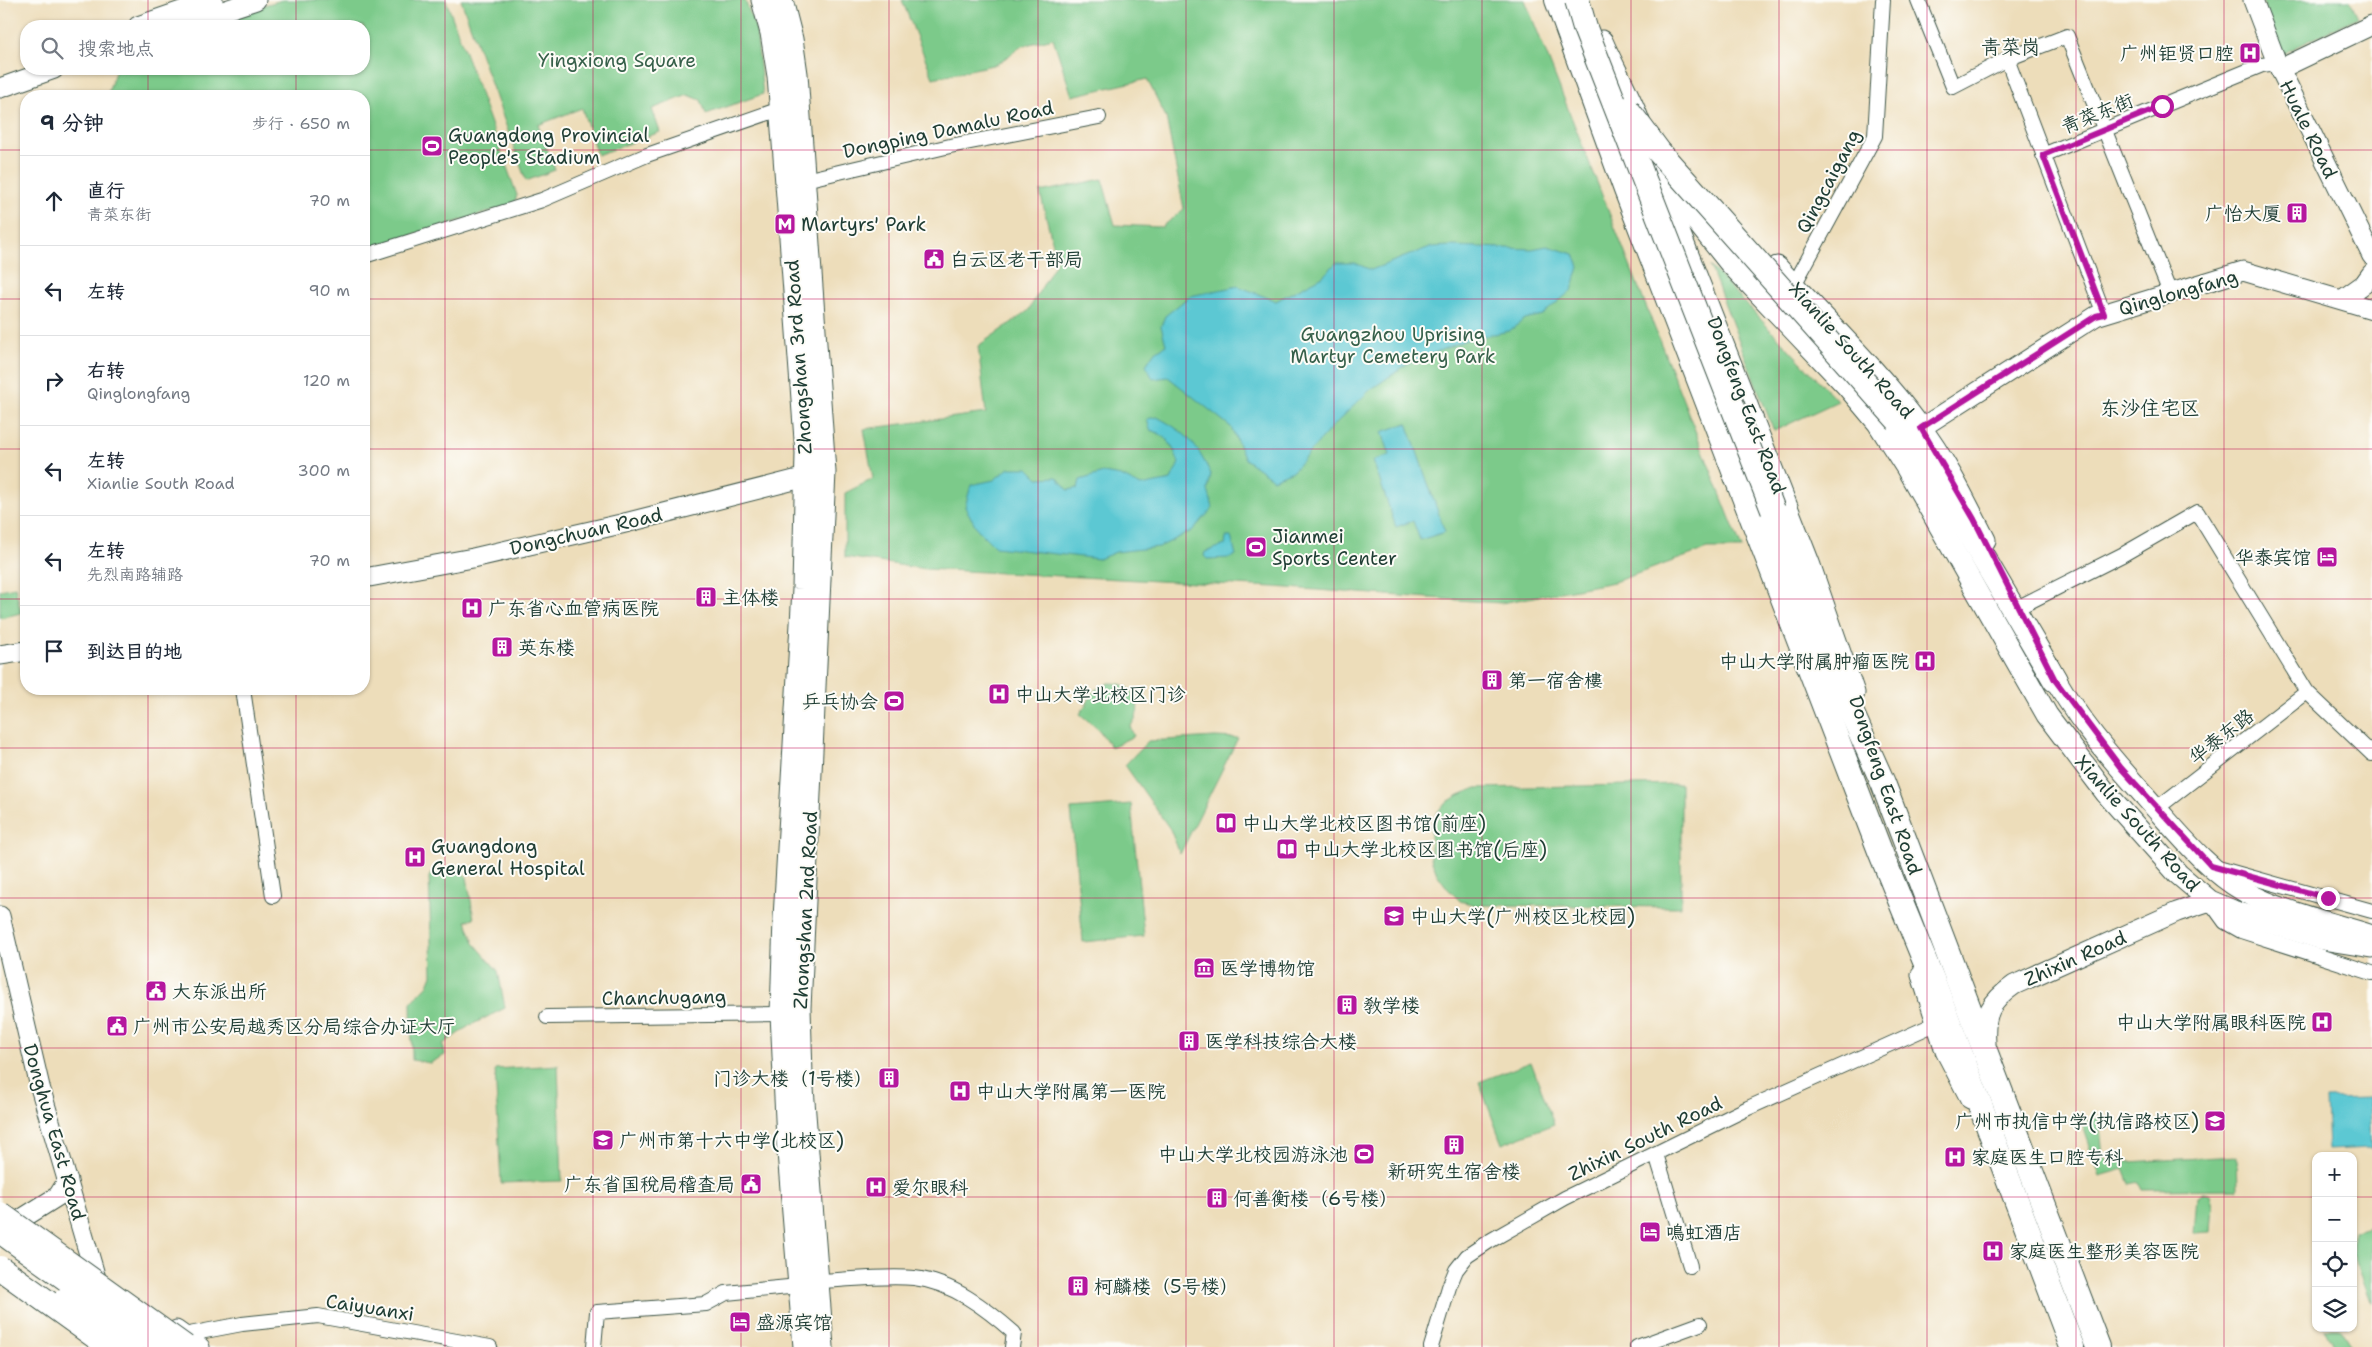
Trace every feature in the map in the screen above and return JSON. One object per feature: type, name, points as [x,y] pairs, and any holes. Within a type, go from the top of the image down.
[{"type":"highway","name":"Dongfeng East Road","points":[[1545,0],[1626,190]]},
{"type":"highway","name":"Dongfeng East Road","points":[[1556,0],[1626,190],[1900,896],[2072,1347]]},
{"type":"highway","points":[[1577,0],[1585,28],[1842,690],[1883,783]]},
{"type":"highway","points":[[1606,79],[1659,152],[1898,420],[1924,457],[2055,680]]},
{"type":"highway","name":"Dongfeng East Road","points":[[1883,783],[2098,1347]]},
{"type":"highway","points":[[6,1221],[180,1336]]},
{"type":"highway","points":[[0,1268],[107,1345]]},
{"type":"main road","name":"Zhongshan 3rd Road","points":[[762,0],[774,48],[816,474]]},
{"type":"main road","name":"Zhongshan 3rd Road","points":[[782,0],[792,39],[797,74],[805,180],[816,474]]},
{"type":"main road","name":"Dongfeng East Road","points":[[1588,0],[1610,61],[1632,103],[1656,172],[1808,563],[1840,651],[1883,783]]},
{"type":"main road","name":"Xianlie South Road","points":[[1580,67],[1597,94],[1656,172],[1739,272],[1847,386],[1878,423],[1906,467],[1998,632],[2047,714],[2088,770],[2178,874],[2210,901],[2268,924],[2329,932],[2370,943]]},
{"type":"main road","name":"Xianlie South Road","points":[[1632,103],[1678,160],[1872,368],[1921,428],[1952,478],[2055,680],[2105,749],[2156,808],[2211,866],[2246,892],[2329,932]]},
{"type":"main road","points":[[1739,272],[1739,258],[1751,248],[1760,249]]},
{"type":"main road","name":"Zhongshan 2nd Road","points":[[804,1347],[808,1283],[800,1042],[791,965],[803,589],[816,474]]},
{"type":"main road","name":"Xianlie South Road","points":[[1998,632],[2086,748],[2153,824],[2212,883],[2254,908],[2370,943]]},
{"type":"main road","name":"Zhongshan 2nd Road","points":[[791,965],[781,1014],[787,1130],[808,1283],[823,1347]]},
{"type":"main road","points":[[6,1221],[159,1347]]},
{"type":"main road","points":[[0,1250],[133,1347]]},
{"type":"street","points":[[155,20],[213,0]]},
{"type":"street","points":[[196,20],[256,0]]},
{"type":"street","name":"Qingcaigang","points":[[1794,286],[1875,136],[1883,0]]},
{"type":"street","points":[[1918,0],[1953,87],[2007,59],[2068,36],[2170,294]]},
{"type":"street","name":"Huale Road","points":[[2253,0],[2278,66],[2372,256]]},
{"type":"street","points":[[2278,66],[2372,25]]},
{"type":"street","points":[[2007,59],[2104,314]]},
{"type":"street","name":"青菜东街","points":[[2043,155],[2262,65],[2278,66]]},
{"type":"street","points":[[0,74],[20,67]]},
{"type":"street","points":[[0,88],[37,75]]},
{"type":"street","points":[[370,254],[542,200],[648,155],[780,109]]},
{"type":"street","name":"Dongping Damalu Road","points":[[805,180],[950,146],[1099,117]]},
{"type":"street","name":"Qinglongfang","points":[[1921,428],[2096,316],[2243,271],[2372,309]]},
{"type":"street","points":[[2343,299],[2364,284],[2372,273]]},
{"type":"street","name":"Dongchuan Road","points":[[370,577],[473,558],[612,526],[816,474]]},
{"type":"street","points":[[2019,607],[2122,554],[2197,512],[2307,692],[2372,754]]},
{"type":"street","points":[[0,656],[20,652]]},
{"type":"street","name":"华泰东路","points":[[2156,808],[2307,692]]},
{"type":"street","points":[[244,695],[272,896]]},
{"type":"street","points":[[2211,866],[2372,910]]},
{"type":"street","points":[[1900,896],[1935,1024],[1953,1070],[1990,1130]]},
{"type":"street","points":[[2210,901],[2225,922],[2241,931],[2372,973]]},
{"type":"street","name":"Zhixin Road","points":[[1986,1054],[1986,1016],[1995,1001],[2014,985],[2177,912],[2210,901]]},
{"type":"street","name":"Donghua East Road","points":[[0,916],[40,1087],[96,1272],[107,1345]]},
{"type":"street","name":"Chanchugang","points":[[547,1017],[781,1014]]},
{"type":"street","name":"Zhixin South Road","points":[[1431,1347],[1449,1286],[1456,1270],[1467,1256],[1510,1228],[1565,1198],[1748,1108],[1935,1024]]},
{"type":"street","points":[[1656,1154],[1690,1266]]},
{"type":"street","points":[[6,1221],[58,1196],[68,1180]]},
{"type":"street","points":[[0,1201],[6,1221],[101,1296],[141,1305]]},
{"type":"street","points":[[6,1221],[96,1272],[180,1336],[200,1347]]},
{"type":"street","points":[[0,1258],[107,1345]]},
{"type":"street","points":[[0,1277],[107,1345]]},
{"type":"street","points":[[594,1347],[597,1312],[706,1304],[726,1294],[808,1283],[914,1278],[941,1285],[989,1310],[1014,1333],[1012,1347]]},
{"type":"street","name":"Caiyuanxi","points":[[180,1336],[242,1324],[318,1316],[421,1341],[490,1347]]},
{"type":"street","points":[[1637,1347],[1700,1324]]},
{"type":"street","points":[[149,1347],[158,1334],[180,1336]]},
{"type":"green space","name":"Guangdong Provincial People's Stadium","points":[[282,0],[446,0],[517,195],[514,204],[370,248],[370,90],[109,90],[114,75],[370,75],[370,20],[212,20]]},
{"type":"green space","name":"Yingxiong Square","points":[[461,0],[745,0],[756,30],[763,94],[706,114],[701,100],[688,95],[652,109],[660,132],[597,155],[582,108],[538,125],[555,170],[526,181]]},
{"type":"green space","name":"Guangzhou Uprising Martyr Cemetery Park","points":[[902,0],[1525,0],[1742,549],[1707,549],[1614,582],[1501,603],[1274,587],[926,569],[845,557],[845,493],[873,479],[864,429],[986,413],[978,346],[1028,311],[1057,261],[1040,192],[1102,179],[1115,225],[1162,227],[1184,209],[1166,117],[1147,79],[1072,96],[1053,38],[1022,46],[997,64],[933,78]]},
{"type":"green space","points":[[2262,0],[2350,0],[2358,17],[2282,54]]},
{"type":"green space","points":[[1710,266],[1838,401],[1774,431]]},
{"type":"green space","points":[[15,587],[20,613],[0,618],[0,590]]},
{"type":"green space","points":[[1109,683],[1118,684],[1132,691],[1138,704],[1135,719],[1130,727],[1134,736],[1111,747],[1099,730],[1080,714],[1095,690]]},
{"type":"green space","points":[[1215,737],[1238,738],[1180,854],[1170,829],[1125,765],[1148,741]]},
{"type":"green space","points":[[1681,784],[1681,907],[1475,905],[1460,901],[1448,889],[1437,874],[1431,858],[1431,825],[1436,814],[1444,804],[1476,788]]},
{"type":"green space","points":[[1131,804],[1144,936],[1083,942],[1071,809]]},
{"type":"green space","points":[[459,869],[467,877],[474,919],[466,921],[474,943],[498,971],[505,1008],[469,1026],[443,1044],[445,1055],[430,1063],[412,1060],[411,1003],[428,985],[432,975],[429,877],[433,870]]},
{"type":"green space","points":[[1531,1062],[1554,1124],[1502,1144],[1479,1082]]},
{"type":"green space","points":[[558,1065],[562,1181],[501,1183],[495,1069]]},
{"type":"green space","points":[[2099,1117],[2103,1156],[2109,1163],[2237,1156],[2238,1189],[2143,1190],[2139,1182],[2130,1184],[2124,1169],[2100,1176],[2082,1123]]},
{"type":"green space","points":[[2203,1192],[2210,1194],[2213,1206],[2211,1232],[2194,1233],[2197,1196]]},
{"type":"green space","points":[[2372,1226],[2372,1304],[2357,1264],[2357,1231]]},
{"type":"green space","points":[[2326,1332],[2342,1332],[2351,1347],[2334,1347]]},
{"type":"water","points":[[1547,246],[1574,254],[1579,267],[1572,290],[1542,315],[1525,319],[1509,331],[1466,340],[1409,363],[1370,390],[1331,428],[1293,471],[1273,479],[1245,459],[1231,427],[1168,377],[1153,379],[1146,365],[1154,353],[1166,345],[1161,326],[1165,316],[1190,296],[1238,286],[1276,301],[1323,276],[1336,263],[1355,263],[1371,270],[1430,247],[1532,249]]},
{"type":"water","points":[[1157,417],[1184,434],[1200,454],[1211,474],[1208,490],[1213,508],[1192,531],[1159,547],[1116,552],[1099,559],[995,547],[978,530],[965,507],[971,485],[994,480],[1009,468],[1028,468],[1038,478],[1057,477],[1068,490],[1078,488],[1080,480],[1103,473],[1121,476],[1141,486],[1171,480],[1179,463],[1169,442],[1161,435],[1150,430],[1147,419]]},
{"type":"water","points":[[1407,423],[1445,532],[1420,540],[1413,521],[1396,527],[1373,461],[1390,455],[1382,432]]},
{"type":"water","points":[[1226,537],[1231,537],[1236,555],[1230,558],[1207,559],[1204,556],[1205,552],[1225,545]]},
{"type":"water","points":[[2369,1098],[2371,1148],[2328,1150],[2326,1099]]},
{"type":"place","name":"广州钜贤口腔","points":[[2250,53]]},
{"type":"place","name":"Guangdong Provincial People's Stadium","points":[[432,146]]},
{"type":"place","name":"广怡大厦","points":[[2297,213]]},
{"type":"place","name":"Martyrs' Park","points":[[785,224]]},
{"type":"place","name":"白云区老干部局","points":[[934,259]]},
{"type":"place","name":"Jianmei Sports Center","points":[[1256,547]]},
{"type":"place","name":"华泰宾馆","points":[[2327,557]]},
{"type":"place","name":"主体楼","points":[[706,597]]},
{"type":"place","name":"广东省心血管病医院","points":[[472,608]]},
{"type":"place","name":"英东楼","points":[[502,647]]},
{"type":"place","name":"中山大学附属肿瘤医院","points":[[1925,661]]},
{"type":"place","name":"第一宿舍樓","points":[[1492,680]]},
{"type":"place","name":"中山大学北校区门诊","points":[[999,694]]},
{"type":"place","name":"乒乓协会","points":[[894,701]]},
{"type":"place","name":"中山大学北校区图书馆(前座)","points":[[1226,823]]},
{"type":"place","name":"中山大学北校区图书馆(后座)","points":[[1287,849]]},
{"type":"place","name":"Guangdong General Hospital","points":[[415,857]]},
{"type":"place","name":"中山大学(广州校区北校园)","points":[[1394,916]]},
{"type":"place","name":"医学博物馆","points":[[1204,968]]},
{"type":"place","name":"大东派出所","points":[[156,991]]},
{"type":"place","name":"教学楼","points":[[1347,1005]]},
{"type":"place","name":"中山大学附属眼科医院","points":[[2322,1022]]},
{"type":"place","name":"广州市公安局越秀区分局综合办证大厅","points":[[117,1026]]},
{"type":"place","name":"医学科技综合大楼","points":[[1189,1041]]},
{"type":"place","name":"门诊大楼（1号楼）","points":[[889,1078]]},
{"type":"place","name":"中山大学附属第一医院","points":[[960,1091]]},
{"type":"place","name":"广州市执信中学(执信路校区)","points":[[2215,1121]]},
{"type":"place","name":"广州市第十六中学(北校区)","points":[[603,1140]]},
{"type":"place","name":"新研究生宿舍楼","points":[[1454,1145]]},
{"type":"place","name":"中山大学北校园游泳池","points":[[1364,1154]]},
{"type":"place","name":"家庭医生口腔专科","points":[[1955,1157]]},
{"type":"place","name":"广东省国税局稽查局","points":[[751,1184]]},
{"type":"place","name":"爱尔眼科","points":[[876,1187]]},
{"type":"place","name":"何善衡楼（6号楼）","points":[[1217,1198]]},
{"type":"place","name":"鳴虹酒店","points":[[1650,1232]]},
{"type":"place","name":"家庭医生整形美容医院","points":[[1993,1251]]},
{"type":"place","name":"柯麟楼（5号楼）","points":[[1078,1286]]},
{"type":"place","name":"盛源宾馆","points":[[740,1322]]},
{"type":"district","name":"青菜岗","points":[[2011,47]]},
{"type":"district","name":"东沙住宅区","points":[[2150,408]]},
{"type":"route","points":[[2162,106],[2043,155],[2104,314],[2096,316],[1921,428],[1936,450],[1974,519],[2055,680],[2090,730],[2121,768],[2181,836],[2211,866],[2328,898]]}]
